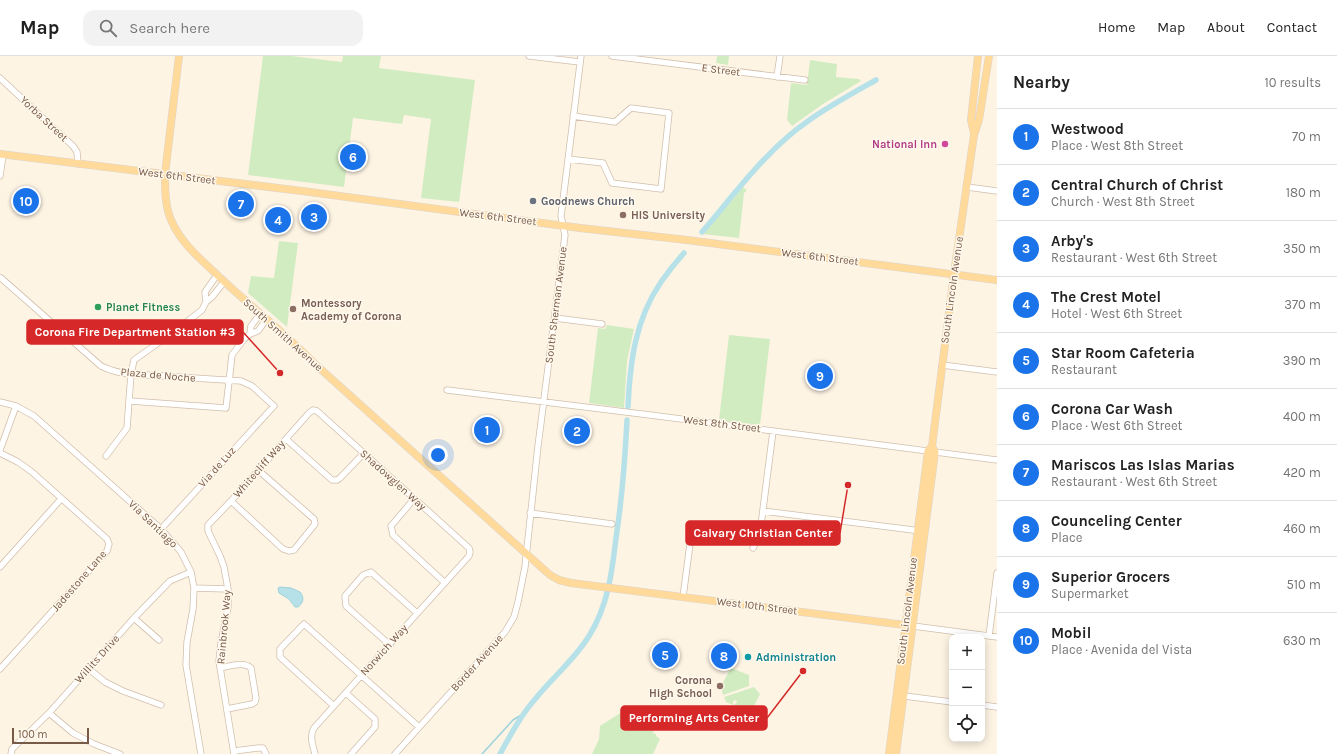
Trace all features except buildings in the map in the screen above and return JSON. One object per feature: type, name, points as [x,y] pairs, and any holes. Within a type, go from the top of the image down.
[{"type":"main road","name":"South Smith Avenue","points":[[179,56],[164,174],[166,201],[171,221],[186,245],[224,282],[298,347],[316,365],[526,554]]},
{"type":"main road","name":"South Lincoln Avenue","points":[[974,135],[971,120],[978,56]]},
{"type":"main road","name":"South Lincoln Avenue","points":[[896,754],[904,696],[910,626],[921,531],[954,274],[974,135],[979,120],[989,56]]},
{"type":"main road","name":"West 6th Street","points":[[1,154],[997,280]]},
{"type":"main road","name":"West 10th Street","points":[[526,554],[550,575],[559,580],[571,583],[910,626]]},
{"type":"main road","name":"South Lincoln Avenue","points":[[889,754],[910,626]]},
{"type":"street","points":[[529,56],[580,62]]},
{"type":"street","name":"South Sherman Avenue","points":[[526,554],[565,235],[561,216],[581,56]]},
{"type":"street","name":"E Street","points":[[612,56],[805,80]]},
{"type":"street","points":[[777,77],[780,56]]},
{"type":"street","name":"Yorba Street","points":[[0,78],[73,146],[77,152],[78,164]]},
{"type":"street","points":[[568,159],[603,163],[612,183],[661,189],[669,113],[631,108],[615,122],[573,116]]},
{"type":"street","points":[[0,176],[1,154]]},
{"type":"street","points":[[967,187],[997,191]]},
{"type":"street","points":[[206,302],[205,292],[217,275]]},
{"type":"street","name":"Plaza de Noche","points":[[1,278],[100,366],[117,372],[131,374],[241,381],[252,386],[274,406]]},
{"type":"street","points":[[106,456],[127,428],[131,374],[134,360],[202,310],[206,302],[224,282]]},
{"type":"street","points":[[250,334],[251,326],[260,314]]},
{"type":"street","points":[[555,318],[602,324]]},
{"type":"street","points":[[130,401],[226,408],[232,355],[244,339],[250,334],[258,331],[266,320]]},
{"type":"street","points":[[942,365],[997,372]]},
{"type":"street","name":"West 8th Street","points":[[447,390],[931,450],[997,460]]},
{"type":"street","name":"Via Santiago","points":[[0,402],[16,406],[34,416],[161,529],[181,552],[191,572],[194,588],[193,609],[187,642],[186,665],[201,754]]},
{"type":"street","points":[[0,451],[16,406]]},
{"type":"street","name":"Via de Luz","points":[[161,529],[274,406]]},
{"type":"street","name":"Whitecliff Way","points":[[207,528],[208,524],[231,501],[286,438],[313,410]]},
{"type":"street","name":"Shadowglen Way","points":[[313,410],[317,411],[364,453],[469,548],[470,552]]},
{"type":"street","points":[[753,548],[760,533],[773,431]]},
{"type":"street","points":[[286,438],[332,480],[337,480],[340,478],[364,453]]},
{"type":"street","name":"Jadestone Lane","points":[[0,451],[32,472],[107,539],[109,544],[107,550],[0,669]]},
{"type":"street","points":[[231,501],[283,549],[289,551],[294,550],[315,524],[314,519],[258,470]]},
{"type":"street","points":[[0,567],[62,499]]},
{"type":"street","points":[[414,499],[391,526],[392,535],[445,583]]},
{"type":"street","points":[[763,511],[921,531]]},
{"type":"street","points":[[530,513],[612,524]]},
{"type":"street","name":"Rainbrook Way","points":[[207,528],[224,567],[228,589],[228,607],[220,653],[220,668],[234,753]]},
{"type":"street","points":[[683,597],[692,529]]},
{"type":"street","name":"Norwich Way","points":[[315,754],[312,732],[469,556],[470,552]]},
{"type":"street","name":"Border Avenue","points":[[395,754],[505,632],[514,617],[526,554]]},
{"type":"street","name":"Willits Drive","points":[[11,754],[12,749],[49,713],[134,618],[170,581],[191,572]]},
{"type":"street","points":[[390,645],[346,606],[345,596],[363,575],[371,572],[417,613]]},
{"type":"street","points":[[989,636],[997,573]]},
{"type":"street","points":[[194,588],[228,589]]},
{"type":"street","points":[[134,618],[159,640]]},
{"type":"street","points":[[334,706],[280,656],[280,649],[304,624],[419,727]]},
{"type":"street","name":"West 10th Street","points":[[910,626],[997,637]]},
{"type":"street","points":[[220,668],[244,664],[251,668],[256,698],[255,702],[252,704],[227,709]]},
{"type":"street","points":[[89,669],[105,682],[123,691],[161,705]]},
{"type":"street","points":[[346,693],[375,720],[375,727],[351,754]]},
{"type":"street","points":[[904,696],[949,702]]},
{"type":"street","points":[[985,705],[997,707]]},
{"type":"street","points":[[49,713],[73,733],[94,744],[119,754]]},
{"type":"street","points":[[234,753],[263,748],[266,754]]},
{"type":"green space","points":[[263,56],[292,56],[342,62],[343,56],[381,56],[379,68],[475,80],[459,202],[421,198],[431,119],[404,115],[402,124],[353,118],[344,187],[248,175]]},
{"type":"green space","points":[[717,56],[729,56],[728,65],[716,63]]},
{"type":"green space","points":[[810,60],[837,64],[836,77],[859,79],[861,81],[823,104],[792,126],[787,120],[791,83],[807,85]]},
{"type":"green space","points":[[743,187],[747,190],[744,193],[739,238],[703,234]]},
{"type":"green space","points":[[279,241],[298,243],[287,327],[248,293],[251,276],[274,278]]},
{"type":"green space","points":[[607,325],[634,329],[627,361],[624,408],[589,403],[598,328],[605,329]]},
{"type":"green space","points":[[729,335],[770,339],[760,425],[719,420]]},
{"type":"green space","points":[[731,668],[749,675],[749,686],[723,695],[721,686]]},
{"type":"green space","points":[[754,687],[760,694],[752,710],[746,711],[734,705],[737,702],[736,700],[733,701],[733,705],[726,702],[724,697]]},
{"type":"green space","points":[[625,710],[644,719],[654,729],[653,733],[660,739],[653,754],[592,754],[599,739],[600,726]]},
{"type":"water","points":[[278,588],[291,588],[302,594],[302,602],[298,607],[295,607],[289,599],[279,593]]},
{"type":"waterway","points":[[702,232],[778,145],[824,110],[876,80]]},
{"type":"waterway","points":[[628,407],[632,358],[645,311],[661,282],[684,253]]},
{"type":"waterway","points":[[500,754],[516,725],[531,704],[571,660],[589,636],[601,613],[613,563],[622,494],[627,420]]},
{"type":"waterway","points":[[482,754],[513,720],[526,712]]},
{"type":"place","name":"National Inn","points":[[945,144]]},
{"type":"place","name":"Corona Car Wash","points":[[353,157]]},
{"type":"place","name":"Mobil","points":[[26,201]]},
{"type":"place","name":"Goodnews Church","points":[[533,201]]},
{"type":"place","name":"Mariscos Las Islas Marias","points":[[241,204]]},
{"type":"place","name":"HIS University","points":[[623,215]]},
{"type":"place","name":"Arby's","points":[[314,217]]},
{"type":"place","name":"The Crest Motel","points":[[278,220]]},
{"type":"place","name":"Planet Fitness","points":[[98,307]]},
{"type":"place","name":"Montessory Academy of Corona","points":[[293,309]]},
{"type":"place","name":"Corona Fire Department Station #3","points":[[280,373]]},
{"type":"place","name":"Superior Grocers","points":[[820,376]]},
{"type":"place","name":"Westwood","points":[[487,430]]},
{"type":"place","name":"Central Church of Christ","points":[[577,431]]},
{"type":"place","name":"Calvary Christian Center","points":[[848,485]]},
{"type":"place","name":"Star Room Cafeteria","points":[[665,655]]},
{"type":"place","name":"Counceling Center","points":[[724,656]]},
{"type":"place","name":"Administration","points":[[748,657]]},
{"type":"place","name":"Performing Arts Center","points":[[803,671]]},
{"type":"place","name":"Corona High School","points":[[720,686]]}]
